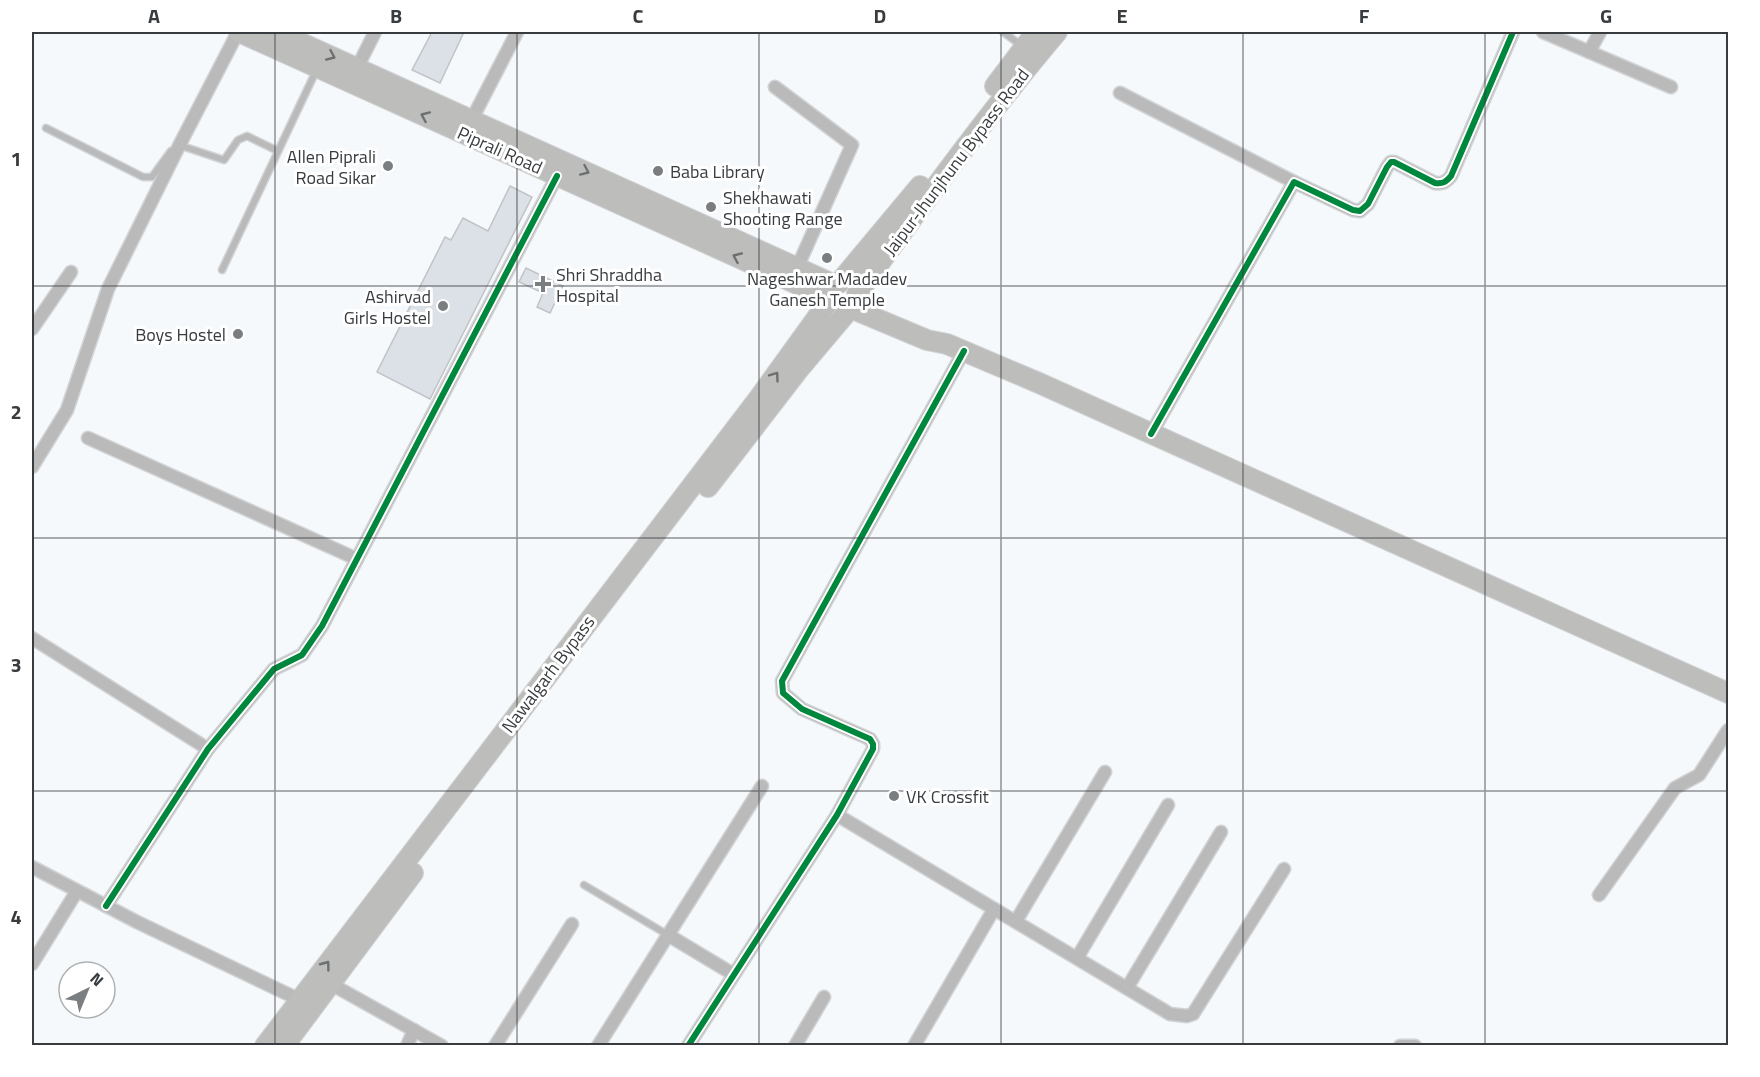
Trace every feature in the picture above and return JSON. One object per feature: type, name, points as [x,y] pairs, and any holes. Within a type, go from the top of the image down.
[{"type":"main road","name":"Piprali Road","points":[[238,32],[557,176],[833,292]]},
{"type":"main road","points":[[281,32],[471,121],[797,268],[833,292]]},
{"type":"main road","points":[[944,165],[1036,32]]},
{"type":"main road","name":"Jaipur-Jhunjhunu Bypass Road","points":[[854,303],[944,165],[1057,32]]},
{"type":"main road","name":"Nawalgarh Bypass","points":[[284,1046],[765,402],[833,292],[906,204],[944,165]]},
{"type":"main road","points":[[846,283],[852,286],[854,303],[840,312],[831,305],[833,292],[846,283]]},
{"type":"main road","points":[[854,303],[927,340],[955,347],[1728,693]]},
{"type":"main road","name":"Nawalgarh Bypass","points":[[265,1046],[765,402],[799,369],[854,303]]},
{"type":"street","points":[[32,467],[67,410],[108,289],[238,32]]},
{"type":"street","points":[[357,68],[375,32]]},
{"type":"street","points":[[471,121],[517,32]]},
{"type":"street","points":[[1120,93],[1294,182],[1353,210],[1360,210],[1368,204],[1391,162],[1435,183],[1446,182],[1451,176],[1513,32]]},
{"type":"street","points":[[1543,32],[1671,87]]},
{"type":"street","points":[[1589,52],[1600,32]]},
{"type":"street","points":[[776,87],[852,145],[797,268]]},
{"type":"street","points":[[106,906],[208,749],[274,669],[302,655],[322,626],[557,176]]},
{"type":"street","points":[[1151,434],[1294,182]]},
{"type":"street","points":[[32,329],[71,272]]},
{"type":"street","points":[[688,1046],[837,815],[873,749],[870,739],[802,709],[783,693],[782,681],[955,347]]},
{"type":"street","points":[[88,438],[357,559]]},
{"type":"street","points":[[32,638],[208,749]]},
{"type":"street","points":[[1599,895],[1675,788],[1699,774],[1728,730]]},
{"type":"street","points":[[1016,921],[1105,772]]},
{"type":"street","points":[[598,1046],[762,786]]},
{"type":"street","points":[[1077,958],[1168,805]]},
{"type":"street","points":[[837,815],[1170,1014],[1187,1016],[1193,1014],[1284,869]]},
{"type":"street","points":[[1127,988],[1221,832]]},
{"type":"street","points":[[32,867],[106,906],[300,1000]]},
{"type":"street","points":[[32,964],[77,891]]},
{"type":"street","points":[[914,1046],[994,909]]},
{"type":"street","points":[[495,1046],[572,924]]},
{"type":"street","points":[[668,935],[734,974]]},
{"type":"street","points":[[331,984],[442,1046]]},
{"type":"street","points":[[795,1046],[824,997]]},
{"type":"street","points":[[407,1046],[414,1030]]},
{"type":"street","points":[[1400,1046],[1415,1046]]},
{"type":"lane","points":[[1003,32],[1024,48]]},
{"type":"lane","points":[[222,270],[318,68]]},
{"type":"lane","points":[[46,128],[143,177],[152,177],[170,152],[180,144],[219,160],[225,159],[238,140],[246,136],[278,151]]},
{"type":"lane","points":[[584,885],[668,935]]},
{"type":"building","points":[[432,32],[464,32],[440,83],[412,70]]},
{"type":"building","name":"Ashirvad Girls Hostel","points":[[510,186],[532,197],[430,399],[377,372],[445,237],[451,240],[463,218],[488,231]]},
{"type":"building","points":[[526,268],[563,286],[550,313],[537,307],[543,293],[519,282]]},
{"type":"cycle path","points":[[1151,434],[1294,182],[1353,210],[1360,211],[1368,204],[1391,162],[1435,183],[1446,181],[1451,176],[1513,32]]},
{"type":"cycle path","points":[[106,906],[208,749],[274,669],[302,655],[322,626],[557,176]]},
{"type":"cycle path","points":[[688,1046],[837,815],[873,749],[870,739],[802,709],[783,693],[782,681],[964,351]]},
{"type":"place","name":"Allen Piprali Road Sikar","points":[[388,166]]},
{"type":"place","name":"Baba Library","points":[[658,171]]},
{"type":"place","name":"Shekhawati Shooting Range","points":[[711,207]]},
{"type":"place","name":"Nageshwar Madadev Ganesh Temple","points":[[827,258]]},
{"type":"place","name":"Shri Shraddha Hospital","points":[[543,284]]},
{"type":"place","name":"Ashirvad Girls Hostel","points":[[443,306]]},
{"type":"place","name":"Boys Hostel","points":[[238,334]]},
{"type":"place","name":"VK Crossfit","points":[[894,796]]}]
